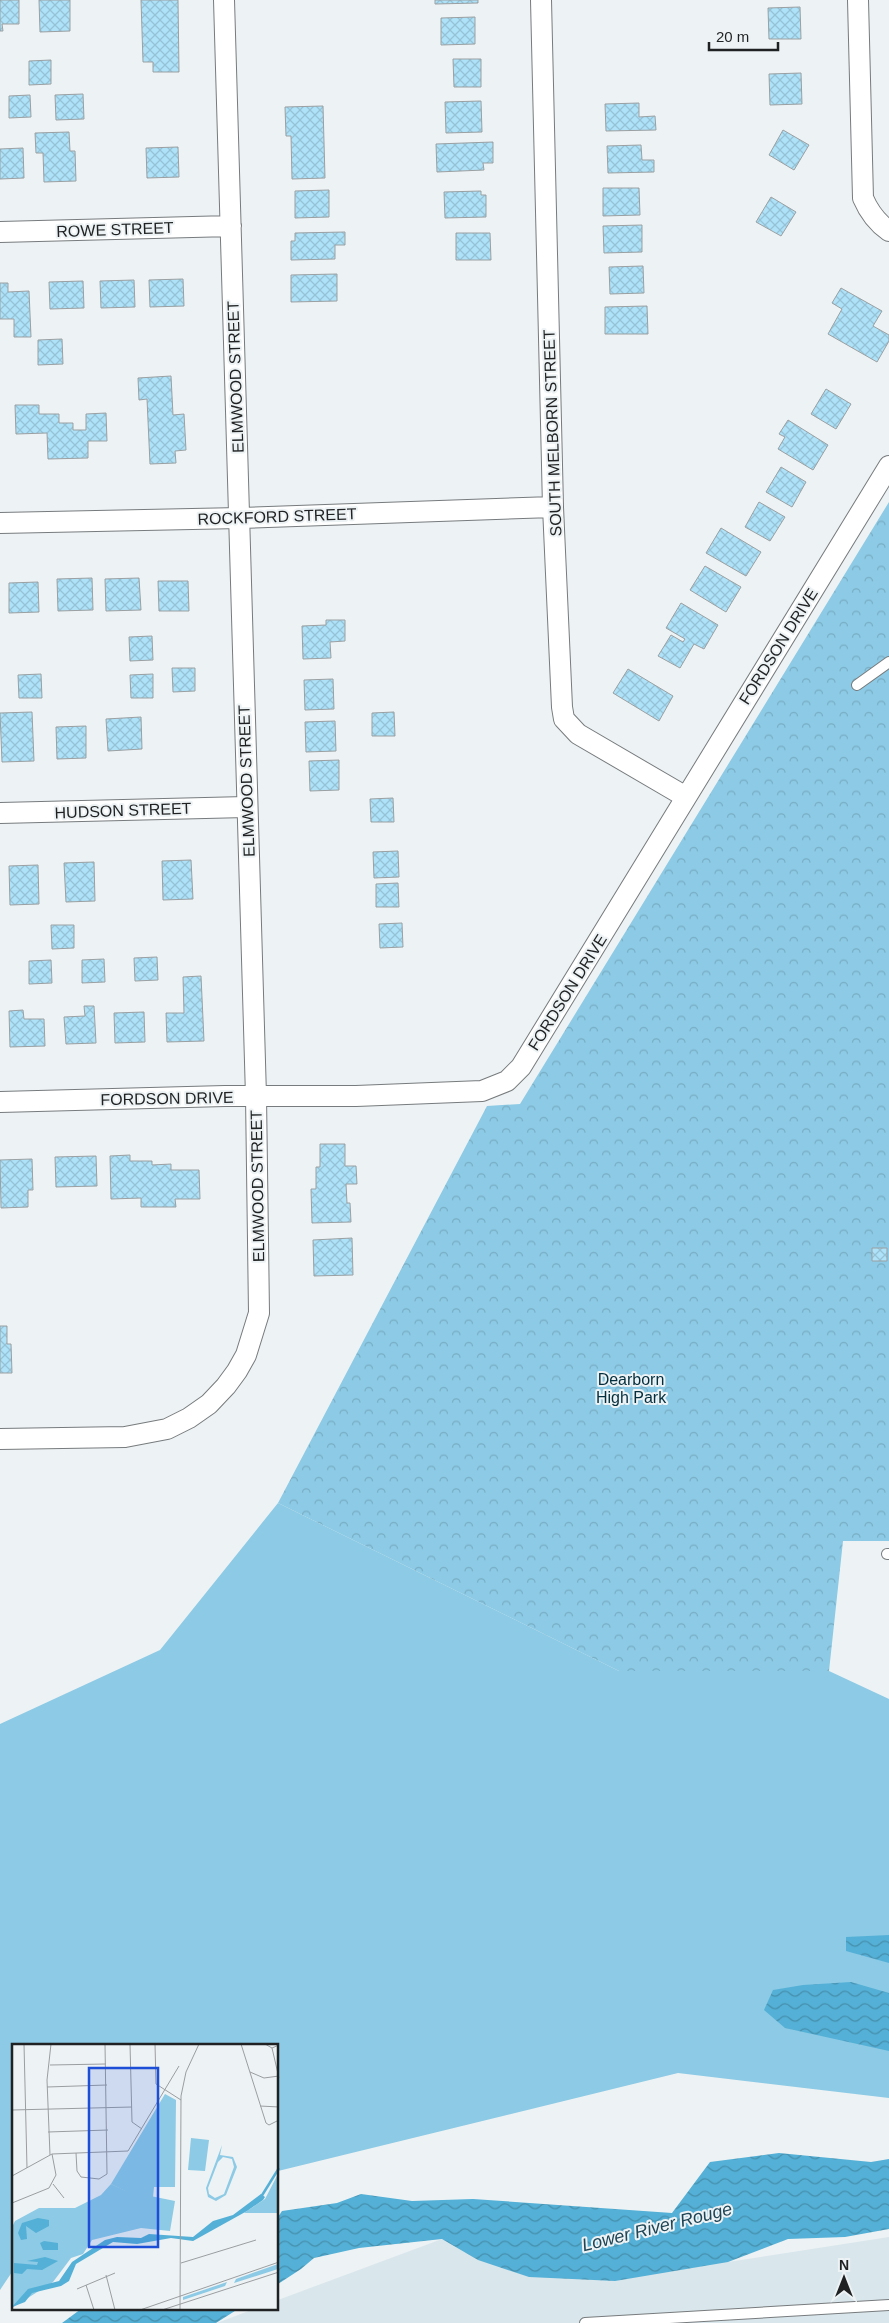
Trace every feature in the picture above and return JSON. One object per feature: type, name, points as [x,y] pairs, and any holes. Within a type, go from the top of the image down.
[{"type":"street","name":"ELMWOOD STREET","points":[[0,1439],[125,1438],[167,1429],[189,1418],[209,1404],[226,1386],[246,1355],[259,1313],[256,1096],[246,807],[240,518],[224,0]]},
{"type":"street","name":"SOUTH MELBORN STREET","points":[[541,0],[553,507],[561,694],[564,719],[578,734],[686,797]]},
{"type":"street","points":[[858,0],[863,198],[870,212],[880,225],[889,231]]},
{"type":"street","name":"ROWE STREET","points":[[0,232],[231,226]]},
{"type":"street","name":"FORDSON DRIVE","points":[[0,1102],[256,1096],[356,1096],[482,1091],[507,1080],[521,1067],[889,466]]},
{"type":"street","name":"ROCKFORD STREET","points":[[0,523],[240,518],[553,507]]},
{"type":"street","name":"HUDSON STREET","points":[[0,813],[246,807]]},
{"type":"lane","points":[[857,685],[889,662]]},
{"type":"lane","points":[[586,2323],[889,2306]]},
{"type":"shaded area","points":[[889,2237],[889,2323],[217,2323],[251,2310],[279,2310],[279,2300],[442,2239],[728,2262]]},
{"type":"green space","name":"Dearborn High Park","points":[[889,502],[889,1541],[843,1541],[829,1671],[619,1671],[278,1503],[487,1106],[520,1104]]},
{"type":"green space","points":[[278,1503],[619,1671],[829,1671],[889,1699],[889,2098],[678,2073],[279,2171],[279,2044],[12,2044],[12,2272],[0,2290],[0,1724],[160,1650]]},
{"type":"water","points":[[889,1935],[889,1963],[846,1951],[846,1937]]},
{"type":"water","points":[[851,1982],[889,1993],[889,2051],[785,2028],[764,2010],[773,1990],[803,1985]]},
{"type":"water","name":"Lower River Rouge","points":[[779,2153],[871,2162],[889,2159],[889,2229],[845,2237],[788,2239],[728,2262],[615,2281],[529,2277],[478,2260],[442,2239],[359,2248],[314,2258],[279,2283],[279,2216],[282,2211],[337,2203],[361,2194],[412,2201],[473,2199],[672,2213],[710,2162]]},
{"type":"water","points":[[80,2310],[236,2310],[216,2323],[62,2323]]},
{"type":"building","points":[[0,0],[19,0],[19,24],[2,24],[3,31],[0,31]]},
{"type":"building","points":[[39,0],[70,0],[70,31],[40,32]]},
{"type":"building","points":[[141,0],[178,0],[179,72],[153,72],[153,62],[143,62]]},
{"type":"building","points":[[435,0],[478,0],[478,3],[435,4]]},
{"type":"building","points":[[800,7],[801,39],[769,39],[768,8]]},
{"type":"building","points":[[475,17],[475,44],[441,45],[441,18]]},
{"type":"building","points":[[453,59],[481,59],[481,87],[454,87]]},
{"type":"building","points":[[51,60],[51,84],[29,85],[29,61]]},
{"type":"building","points":[[801,73],[802,104],[770,105],[769,74]]},
{"type":"building","points":[[83,94],[84,119],[56,120],[55,95]]},
{"type":"building","points":[[30,95],[31,117],[9,118],[9,96]]},
{"type":"building","points":[[481,101],[482,132],[446,133],[445,102]]},
{"type":"building","points":[[639,103],[639,117],[655,116],[656,130],[606,131],[605,104]]},
{"type":"building","points":[[323,106],[325,178],[292,179],[291,136],[286,136],[285,107]]},
{"type":"building","points":[[783,130],[809,145],[794,170],[769,155]]},
{"type":"building","points":[[69,132],[70,151],[75,151],[76,181],[44,182],[43,153],[36,153],[35,133]]},
{"type":"building","points":[[493,142],[493,163],[483,163],[484,170],[437,172],[436,144]]},
{"type":"building","points":[[641,145],[642,160],[654,160],[654,172],[608,173],[607,146]]},
{"type":"building","points":[[178,147],[179,177],[147,178],[146,148]]},
{"type":"building","points":[[23,148],[24,178],[0,179],[0,149]]},
{"type":"building","points":[[603,188],[639,188],[640,215],[603,216]]},
{"type":"building","points":[[329,190],[329,217],[295,218],[295,191]]},
{"type":"building","points":[[481,191],[481,195],[486,195],[486,217],[445,218],[444,192]]},
{"type":"building","points":[[771,197],[796,212],[781,236],[756,222]]},
{"type":"building","points":[[642,225],[642,252],[604,253],[603,226]]},
{"type":"building","points":[[345,232],[345,245],[335,245],[335,259],[291,260],[291,241],[295,241],[295,233]]},
{"type":"building","points":[[456,233],[490,233],[491,260],[456,260]]},
{"type":"building","points":[[643,266],[644,293],[610,294],[609,267]]},
{"type":"building","points":[[337,274],[337,301],[291,302],[291,275]]},
{"type":"building","points":[[183,279],[184,306],[150,307],[149,280]]},
{"type":"building","points":[[134,280],[135,307],[101,308],[100,281]]},
{"type":"building","points":[[83,281],[84,308],[50,309],[49,282]]},
{"type":"building","points":[[0,283],[8,283],[8,292],[29,291],[31,337],[14,337],[14,319],[0,319]]},
{"type":"building","points":[[841,288],[882,311],[873,326],[889,335],[889,341],[877,362],[828,334],[842,309],[832,303]]},
{"type":"building","points":[[647,306],[648,334],[605,334],[605,307]]},
{"type":"building","points":[[62,339],[63,364],[38,365],[38,340]]},
{"type":"building","points":[[171,376],[173,415],[184,414],[186,450],[175,451],[176,463],[150,464],[147,399],[139,400],[138,378]]},
{"type":"building","points":[[826,389],[851,404],[836,429],[811,414]]},
{"type":"building","points":[[15,405],[39,405],[39,414],[59,414],[59,423],[73,423],[73,430],[86,430],[86,414],[106,413],[107,441],[88,441],[88,458],[48,459],[47,433],[16,434]]},
{"type":"building","points":[[788,420],[828,445],[813,470],[778,449],[785,437],[779,434]]},
{"type":"building","points":[[781,467],[806,482],[792,507],[766,492]]},
{"type":"building","points":[[759,502],[785,517],[770,541],[745,527]]},
{"type":"building","points":[[721,528],[761,552],[746,576],[706,553]]},
{"type":"building","points":[[705,566],[741,587],[726,612],[690,590]]},
{"type":"building","points":[[92,578],[93,610],[58,611],[57,579]]},
{"type":"building","points":[[139,578],[141,610],[106,611],[105,579]]},
{"type":"building","points":[[158,581],[188,581],[189,611],[159,611]]},
{"type":"building","points":[[38,582],[39,612],[9,613],[9,583]]},
{"type":"building","points":[[681,603],[718,625],[704,649],[694,644],[680,668],[658,656],[671,635],[683,642],[685,639],[666,628]]},
{"type":"building","points":[[326,620],[345,620],[345,641],[330,642],[331,658],[303,659],[302,626],[326,625]]},
{"type":"building","points":[[152,636],[153,660],[130,661],[129,637]]},
{"type":"building","points":[[172,668],[195,668],[195,691],[173,692]]},
{"type":"building","points":[[628,669],[673,696],[659,721],[613,693]]},
{"type":"building","points":[[41,674],[42,698],[19,698],[18,675]]},
{"type":"building","points":[[153,674],[153,698],[131,698],[130,675]]},
{"type":"building","points":[[333,679],[334,709],[305,710],[304,680]]},
{"type":"building","points":[[32,712],[34,761],[2,762],[0,713]]},
{"type":"building","points":[[394,712],[395,736],[372,736],[372,713]]},
{"type":"building","points":[[141,717],[142,749],[108,751],[106,719]]},
{"type":"building","points":[[335,721],[336,751],[306,752],[305,722]]},
{"type":"building","points":[[86,726],[86,758],[57,759],[56,727]]},
{"type":"building","points":[[339,760],[339,790],[310,791],[309,761]]},
{"type":"building","points":[[393,798],[394,822],[371,822],[370,799]]},
{"type":"building","points":[[398,851],[399,877],[374,878],[373,852]]},
{"type":"building","points":[[191,860],[193,899],[163,900],[162,861]]},
{"type":"building","points":[[94,862],[95,901],[66,902],[64,863]]},
{"type":"building","points":[[38,865],[39,904],[10,905],[9,866]]},
{"type":"building","points":[[398,883],[399,907],[376,907],[376,884]]},
{"type":"building","points":[[402,923],[403,947],[380,948],[379,924]]},
{"type":"building","points":[[51,925],[74,925],[74,948],[52,949]]},
{"type":"building","points":[[157,957],[158,980],[135,981],[134,958]]},
{"type":"building","points":[[104,959],[105,982],[82,983],[82,960]]},
{"type":"building","points":[[51,960],[52,983],[29,984],[29,961]]},
{"type":"building","points":[[201,976],[204,1041],[167,1042],[166,1013],[184,1013],[183,977]]},
{"type":"building","points":[[84,1006],[94,1006],[96,1043],[66,1044],[64,1017],[85,1016]]},
{"type":"building","points":[[23,1010],[24,1019],[44,1019],[45,1046],[10,1047],[9,1011]]},
{"type":"building","points":[[144,1012],[145,1042],[115,1043],[114,1013]]},
{"type":"building","points":[[320,1144],[345,1144],[345,1166],[356,1166],[357,1184],[346,1184],[351,1222],[312,1223],[311,1189],[316,1189],[316,1167],[320,1167]]},
{"type":"building","points":[[130,1155],[130,1161],[152,1161],[152,1165],[171,1164],[171,1170],[199,1170],[200,1199],[175,1199],[176,1207],[141,1207],[141,1198],[111,1199],[110,1156]]},
{"type":"building","points":[[96,1156],[97,1186],[56,1187],[55,1157]]},
{"type":"building","points":[[32,1159],[33,1190],[28,1190],[28,1207],[1,1208],[0,1160]]},
{"type":"building","points":[[352,1238],[353,1275],[314,1276],[313,1240]]},
{"type":"building","points":[[872,1248],[887,1248],[887,1261],[872,1261]]},
{"type":"building","points":[[0,1326],[7,1326],[7,1344],[11,1344],[12,1373],[0,1373]]}]
